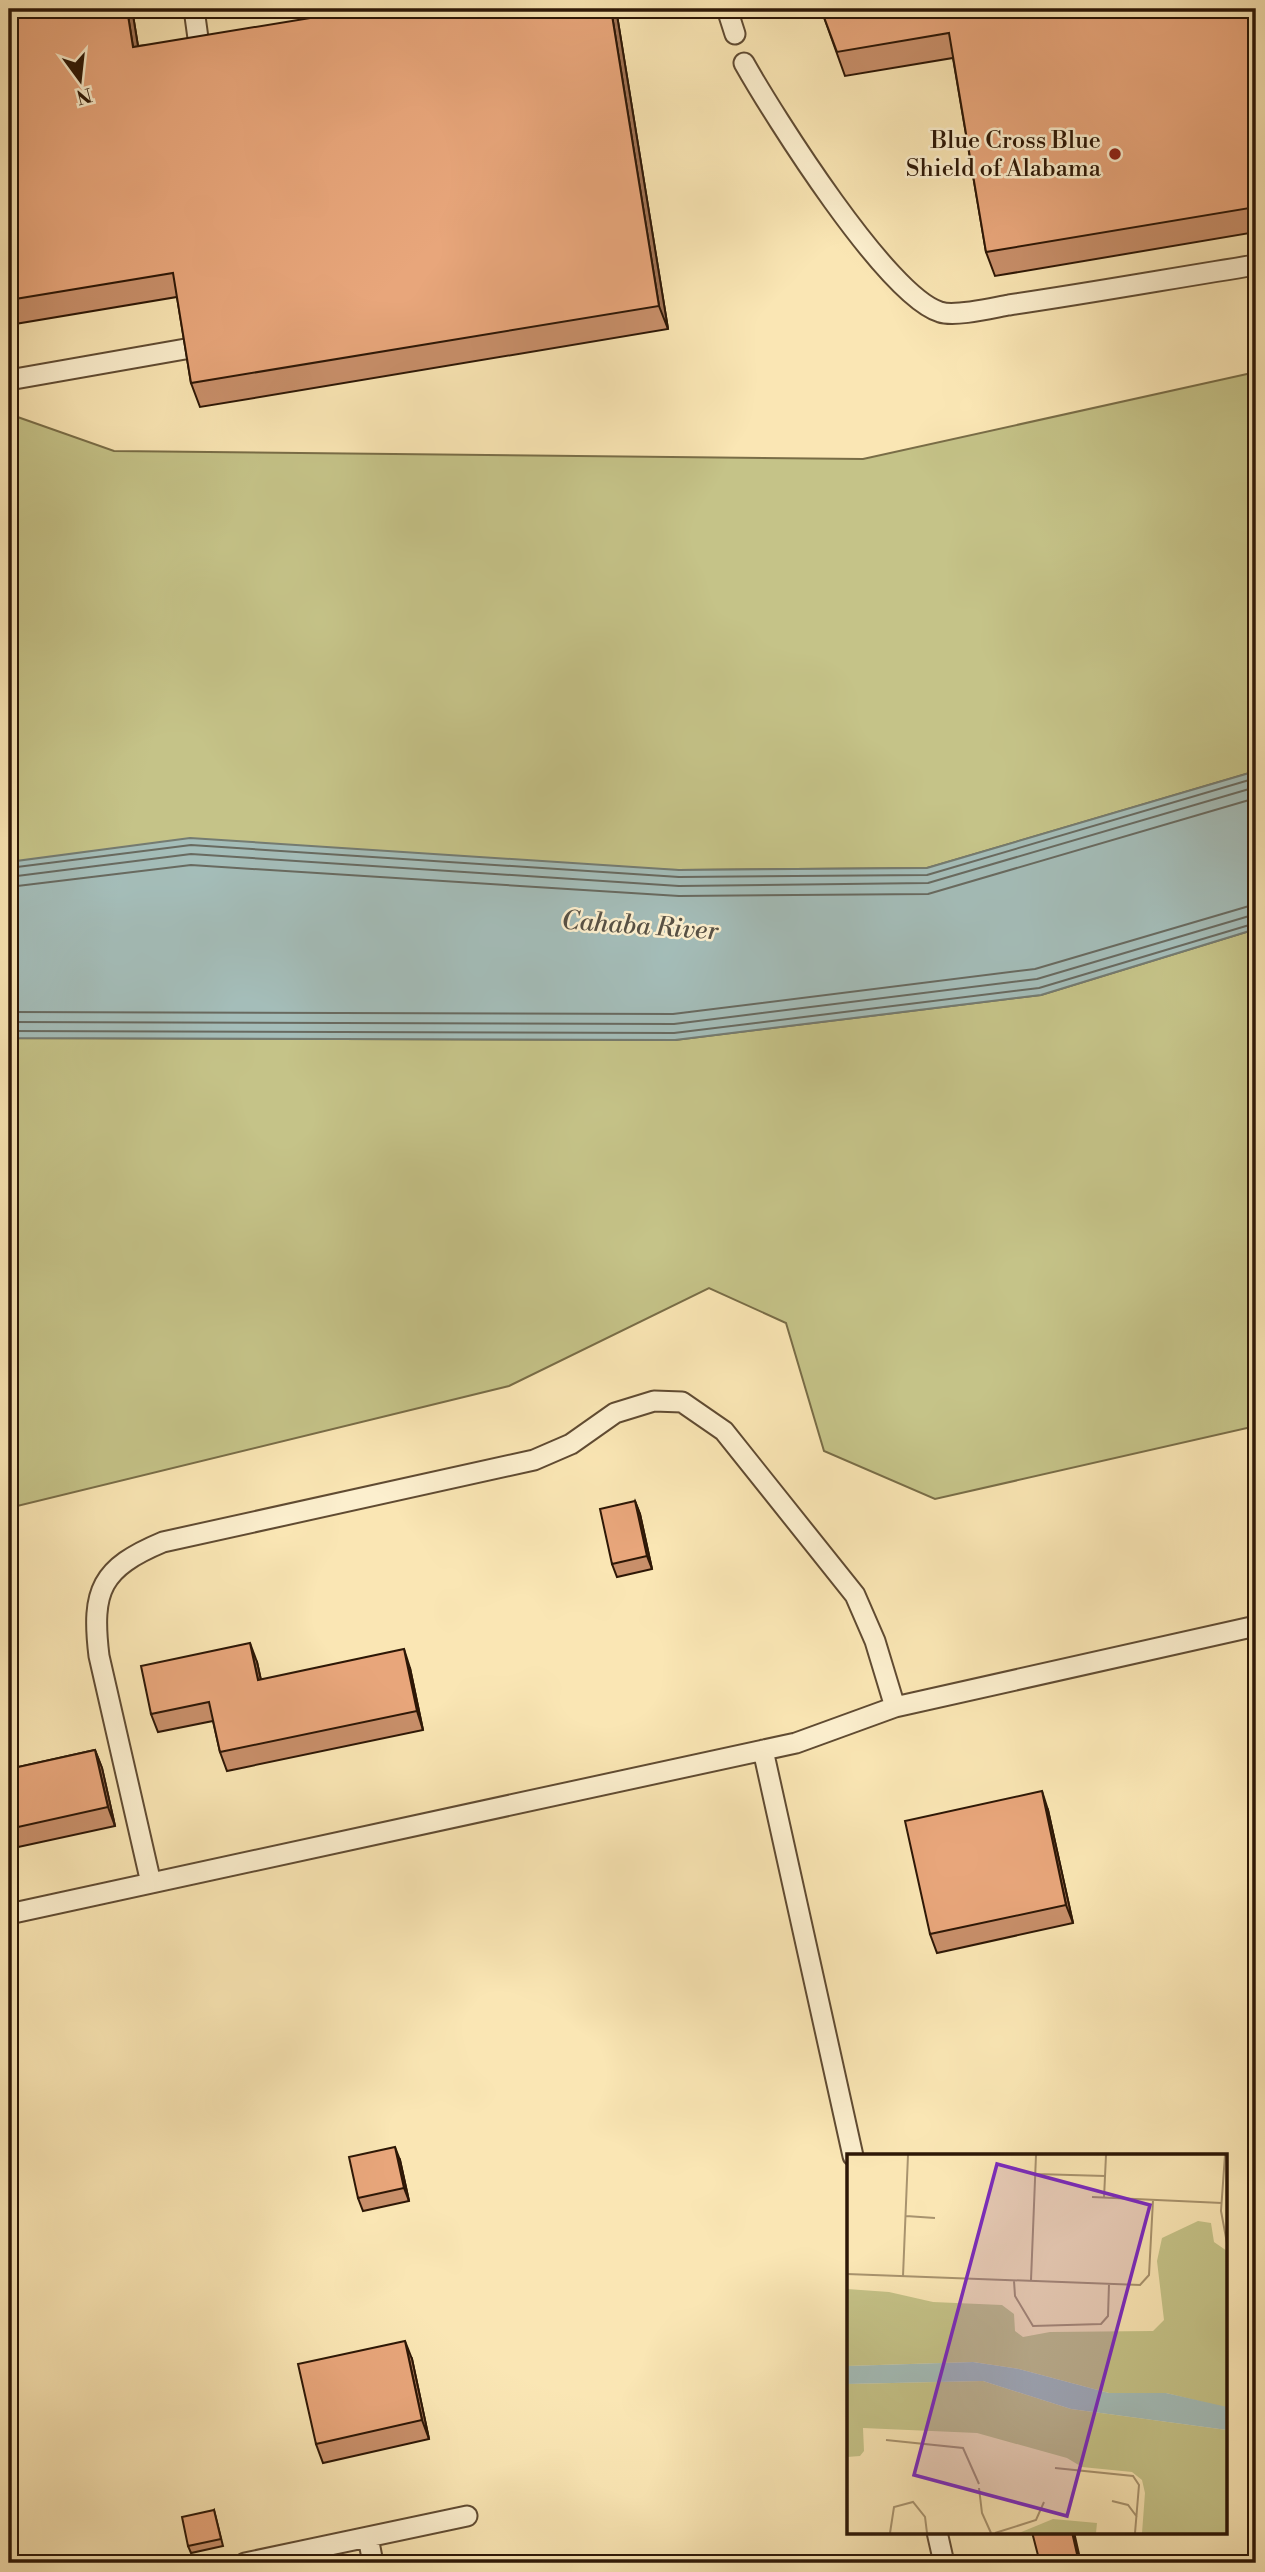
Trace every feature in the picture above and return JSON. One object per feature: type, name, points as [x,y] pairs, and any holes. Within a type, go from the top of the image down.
[{"type":"lane","points":[[194,9],[202,61]]},
{"type":"lane","points":[[727,9],[735,34]]},
{"type":"lane","points":[[744,63],[777,122],[841,211],[908,293],[941,313],[1026,303],[1256,265]]},
{"type":"lane","points":[[9,380],[191,348]]},
{"type":"lane","points":[[151,1883],[99,1656],[95,1626],[97,1599],[113,1572],[129,1556],[163,1542],[534,1460],[571,1444],[615,1413],[654,1401],[682,1402],[724,1431],[855,1594],[875,1641],[895,1707]]},
{"type":"lane","points":[[9,1914],[796,1743],[895,1707],[1256,1626]]},
{"type":"lane","points":[[763,1750],[853,2154]]},
{"type":"lane","points":[[245,2563],[467,2516]]},
{"type":"lane","points":[[937,2534],[944,2563]]},
{"type":"lane","points":[[368,2537],[373,2563]]},
{"type":"shaded area","points":[[1256,372],[1256,771],[927,868],[679,870],[9,862],[9,414],[114,451],[863,459]]},
{"type":"shaded area","points":[[1256,929],[1256,1426],[935,1499],[824,1451],[786,1323],[709,1288],[509,1386],[9,1508],[9,1038],[675,1040],[1041,995]]},
{"type":"water","name":"Cahaba River","points":[[1256,771],[1256,929],[1041,995],[675,1040],[9,1038],[9,862],[190,838],[679,870],[927,868]]},
{"type":"building","points":[[9,9],[127,9],[133,47],[365,9],[611,9],[659,306],[191,383],[173,273],[9,300]]},
{"type":"building","name":"Blue Cross Blue Shield of Alabama","points":[[821,9],[1256,9],[1256,207],[986,252],[949,33],[837,52]]},
{"type":"building","points":[[635,1501],[647,1556],[612,1564],[600,1509]]},
{"type":"building","points":[[250,1643],[258,1680],[404,1649],[417,1711],[220,1752],[209,1702],[151,1714],[141,1666]]},
{"type":"building","points":[[95,1750],[108,1807],[9,1829],[9,1769]]},
{"type":"building","points":[[1042,1791],[1066,1905],[930,1934],[905,1821]]},
{"type":"building","points":[[395,2147],[404,2188],[358,2198],[349,2157]]},
{"type":"building","points":[[405,2341],[422,2420],[316,2444],[298,2364]]},
{"type":"building","points":[[214,2510],[221,2539],[188,2546],[182,2517]]},
{"type":"building","points":[[1033,2534],[1072,2534],[1079,2563],[1040,2563]]},
{"type":"place","name":"Blue Cross Blue Shield of Alabama","points":[[1115,154]]}]
